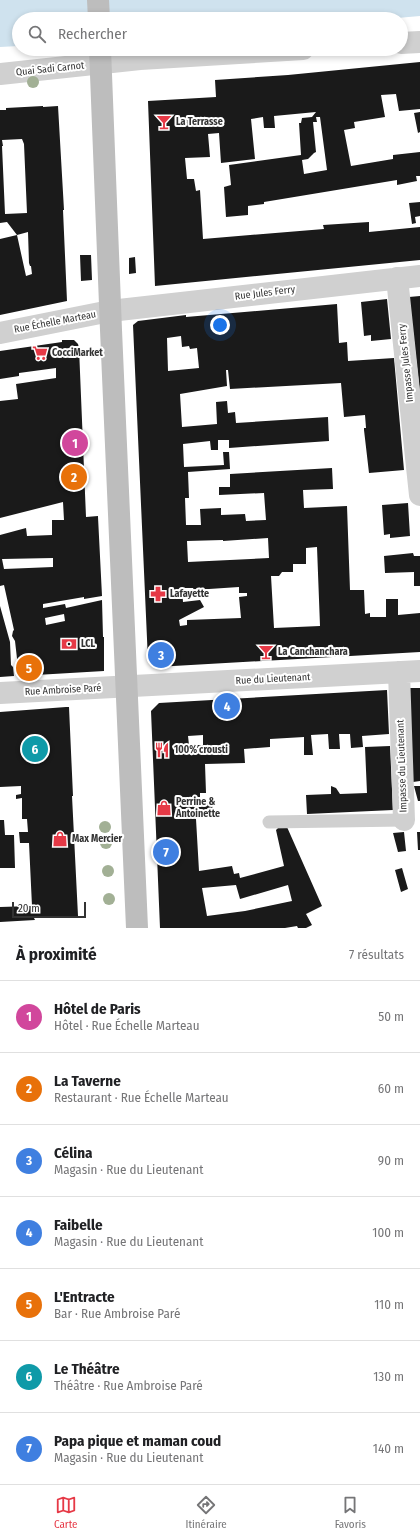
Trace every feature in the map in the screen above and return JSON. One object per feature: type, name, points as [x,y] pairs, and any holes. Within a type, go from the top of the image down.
[{"type":"main road","points":[[98,0],[99,12]]},
{"type":"main road","points":[[101,56],[110,311],[137,928]]},
{"type":"street","points":[[408,43],[420,42]]},
{"type":"street","name":"Quai Sadi Carnot","points":[[0,74],[101,56],[155,58],[188,56]]},
{"type":"street","name":"Rue Jules Ferry","points":[[110,311],[420,276]]},
{"type":"street","name":"Impasse Jules Ferry","points":[[397,278],[420,495]]},
{"type":"street","name":"Rue Échelle Marteau","points":[[0,333],[110,311]]},
{"type":"street","name":"Rue du Lieutenant","points":[[126,686],[410,671]]},
{"type":"street","name":"Impasse du Lieutenant","points":[[404,820],[410,671]]},
{"type":"street","name":"Rue Ambroise Paré","points":[[0,692],[126,686]]},
{"type":"lane","name":"Impasse du Lieutenant","points":[[269,822],[404,820]]},
{"type":"water","points":[[0,0],[420,0],[420,16],[408,17],[408,12],[12,12],[12,46],[0,47]]},
{"type":"building","points":[[420,62],[420,109],[399,111],[396,94],[381,95],[385,117],[354,122],[355,128],[344,130],[351,166],[393,159],[393,155],[420,152],[420,176],[416,176],[417,181],[397,185],[397,180],[264,202],[264,204],[248,206],[248,215],[226,217],[224,187],[231,185],[229,165],[301,155],[299,123],[301,123],[302,118],[312,117],[316,112],[274,116],[275,128],[264,128],[263,117],[251,119],[255,159],[221,163],[219,133],[208,134],[210,157],[185,158],[187,179],[194,179],[196,191],[200,190],[203,239],[324,229],[323,225],[369,222],[369,232],[420,227],[420,260],[155,286],[148,101],[216,97],[215,80],[288,75]],"holes":[[[316,117],[320,117],[327,170],[304,174],[302,160],[308,159],[316,152],[313,122],[317,122]]]},
{"type":"building","points":[[58,106],[67,301],[0,315],[0,239],[17,235],[7,222],[0,223],[0,110],[6,110],[6,108]],"holes":[[[22,139],[24,144],[27,213],[5,214],[2,140]],[[28,232],[29,263],[32,274],[26,276],[17,235]]]},
{"type":"building","points":[[420,112],[420,132],[418,133],[414,113]]},
{"type":"building","points":[[420,202],[420,216],[415,217],[416,223],[412,224],[409,203]]},
{"type":"building","points":[[80,255],[91,255],[92,280],[81,281]]},
{"type":"building","points":[[135,257],[136,273],[129,274],[129,258]]},
{"type":"building","points":[[420,296],[420,393],[409,297]]},
{"type":"building","points":[[387,299],[391,339],[371,341],[371,335],[364,336],[361,302]]},
{"type":"building","points":[[337,304],[339,343],[347,342],[348,361],[394,358],[404,470],[369,473],[364,430],[364,428],[366,428],[365,415],[344,417],[341,383],[230,389],[228,370],[226,370],[227,386],[180,394],[182,427],[217,424],[216,402],[227,401],[228,413],[235,412],[236,423],[328,417],[329,441],[229,448],[229,440],[218,440],[218,450],[211,450],[210,441],[183,444],[184,467],[224,465],[223,452],[229,452],[230,469],[188,472],[189,498],[185,498],[186,525],[201,525],[200,509],[221,508],[221,515],[245,514],[246,521],[266,520],[264,493],[219,495],[219,487],[230,487],[230,474],[332,468],[333,489],[303,490],[304,508],[347,506],[350,590],[364,590],[365,614],[370,613],[370,617],[386,617],[386,599],[398,599],[398,615],[420,613],[420,652],[156,667],[148,661],[133,325],[138,321],[186,315],[186,317]],"holes":[[[181,336],[182,347],[189,346],[190,349],[197,348],[199,368],[168,371],[167,338]],[[268,538],[269,558],[188,562],[187,541],[223,541]],[[317,547],[320,626],[274,628],[271,576],[279,576],[282,572],[293,572],[293,564],[306,564],[306,548]],[[239,587],[239,593],[247,593],[247,596],[239,597],[241,618],[187,620],[187,625],[180,626],[179,620],[204,607],[200,600],[183,602],[182,588],[193,588],[194,590]]]},
{"type":"building","points":[[62,340],[74,340],[78,344],[79,348],[86,517],[98,516],[102,596],[84,599],[84,597],[43,604],[43,608],[65,604],[66,608],[102,600],[104,671],[19,676],[15,641],[12,636],[14,630],[4,585],[0,586],[0,535],[26,528],[27,536],[52,535],[52,520],[64,520],[63,502],[0,518],[0,401],[18,399],[16,384],[56,378],[56,368],[19,373],[19,376],[0,379],[0,351],[62,342]],"holes":[[[53,558],[53,567],[4,569],[2,559]],[[64,614],[65,621],[46,625],[45,618]]]},
{"type":"building","points":[[408,503],[410,536],[390,538],[390,534],[384,535],[382,505]]},
{"type":"building","points":[[413,553],[414,556],[420,556],[420,586],[414,586],[414,572],[385,573],[384,556]]},
{"type":"building","points":[[0,606],[10,642],[11,665],[13,667],[14,676],[0,677]]},
{"type":"building","points":[[408,688],[420,688],[420,781],[413,782]]},
{"type":"building","points":[[387,690],[389,734],[362,736],[363,747],[351,748],[350,734],[339,734],[340,749],[329,749],[328,734],[311,735],[313,755],[304,755],[304,737],[270,739],[270,747],[244,749],[245,763],[205,764],[206,793],[200,793],[200,801],[212,802],[213,813],[196,819],[199,871],[232,866],[234,874],[239,873],[240,878],[284,866],[276,830],[279,827],[287,827],[322,906],[306,914],[312,925],[306,928],[298,928],[297,926],[285,928],[160,928],[151,711],[159,703]],"holes":[[[203,735],[203,745],[189,745],[188,736]],[[236,885],[240,899],[288,885],[292,901],[245,911],[207,916],[202,888]]]},
{"type":"building","points":[[69,707],[78,916],[34,918],[35,920],[0,922],[0,907],[32,906],[29,843],[20,843],[19,832],[28,832],[27,819],[22,819],[22,798],[16,799],[16,795],[21,794],[21,786],[0,787],[0,712]]},
{"type":"building","points":[[390,746],[393,810],[307,814],[306,795],[331,794],[331,786],[336,788],[340,794],[367,793],[365,747]]},
{"type":"building","points":[[414,786],[420,786],[420,801],[418,801]]},
{"type":"building","points":[[0,820],[4,820],[5,835],[14,835],[15,868],[0,868]]},
{"type":"building","points":[[404,832],[406,851],[398,852],[393,833]]},
{"type":"building","points":[[417,832],[420,832],[420,850],[418,850]]},
{"type":"building","points":[[402,868],[408,889],[401,892],[395,870]]},
{"type":"place","name":"La Terrasse","points":[[164,122]]},
{"type":"place","name":"CocciMarket","points":[[40,353]]},
{"type":"place","name":"Hôtel de Paris","points":[[75,443]]},
{"type":"place","name":"La Taverne","points":[[74,477]]},
{"type":"place","name":"Lafayette","points":[[158,594]]},
{"type":"place","name":"LCL","points":[[69,644]]},
{"type":"place","name":"La Canchanchara","points":[[266,652]]},
{"type":"place","name":"Célina","points":[[161,655]]},
{"type":"place","name":"L'Entracte","points":[[29,668]]},
{"type":"place","name":"Faibelle","points":[[227,706]]},
{"type":"place","name":"Le Théâtre","points":[[35,749]]},
{"type":"place","name":"100% crousti","points":[[162,750]]},
{"type":"place","name":"Perrine & Antoinette","points":[[164,808]]},
{"type":"place","name":"Max Mercier","points":[[60,839]]},
{"type":"place","name":"Papa pique et maman coud","points":[[166,852]]}]
